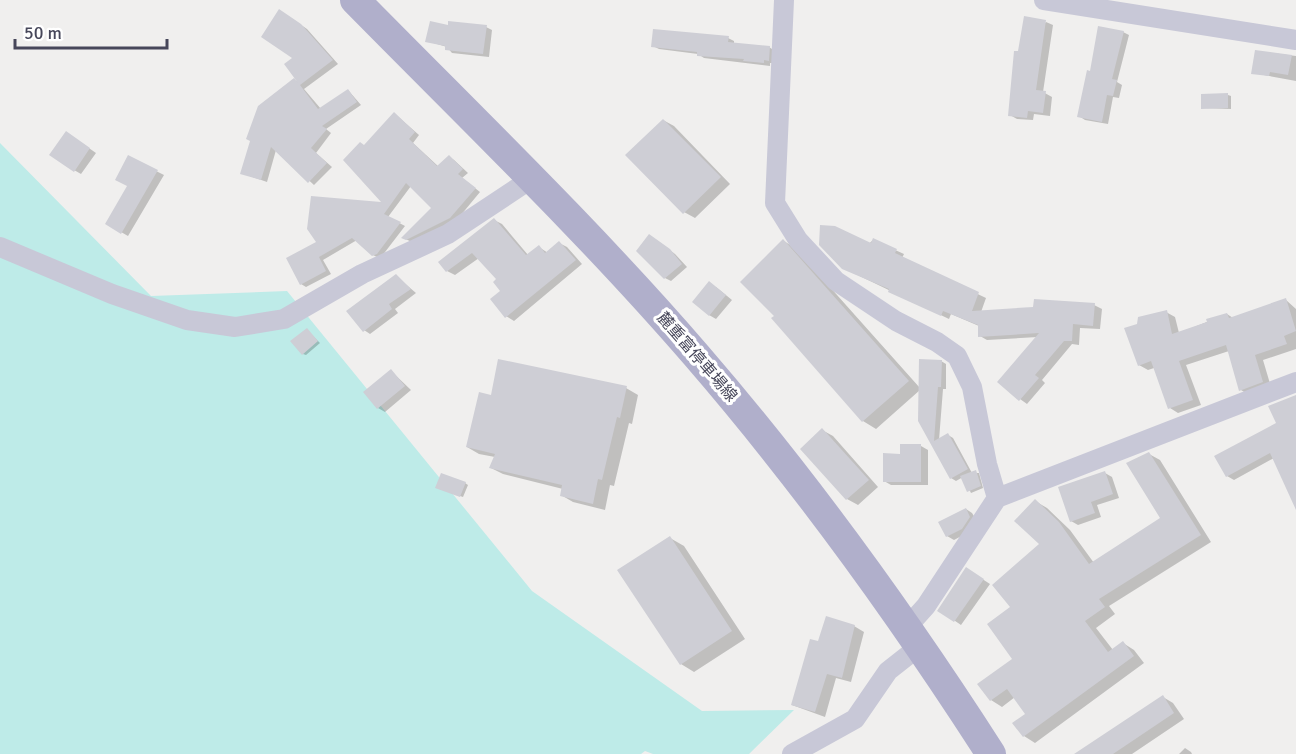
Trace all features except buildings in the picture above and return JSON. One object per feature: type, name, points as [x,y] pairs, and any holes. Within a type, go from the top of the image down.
[{"type":"main road","name":"麓重富停車場線","points":[[355,0],[531,179],[695,353],[791,468],[914,635],[991,754]]},
{"type":"street","points":[[784,0],[775,202],[798,240],[836,281],[896,321],[937,342],[957,356],[972,387],[987,464],[997,498]]},
{"type":"street","points":[[1044,0],[1296,40]]},
{"type":"street","points":[[0,247],[112,294],[186,320],[235,327],[284,319],[362,274],[448,234],[531,179]]},
{"type":"street","points":[[792,754],[855,719],[914,635],[926,606],[997,498],[1296,382]]},
{"type":"shaded area","points":[[0,143],[151,296],[287,291],[532,591],[702,711],[794,710],[749,754],[653,754],[645,751],[641,754],[0,754]]}]
